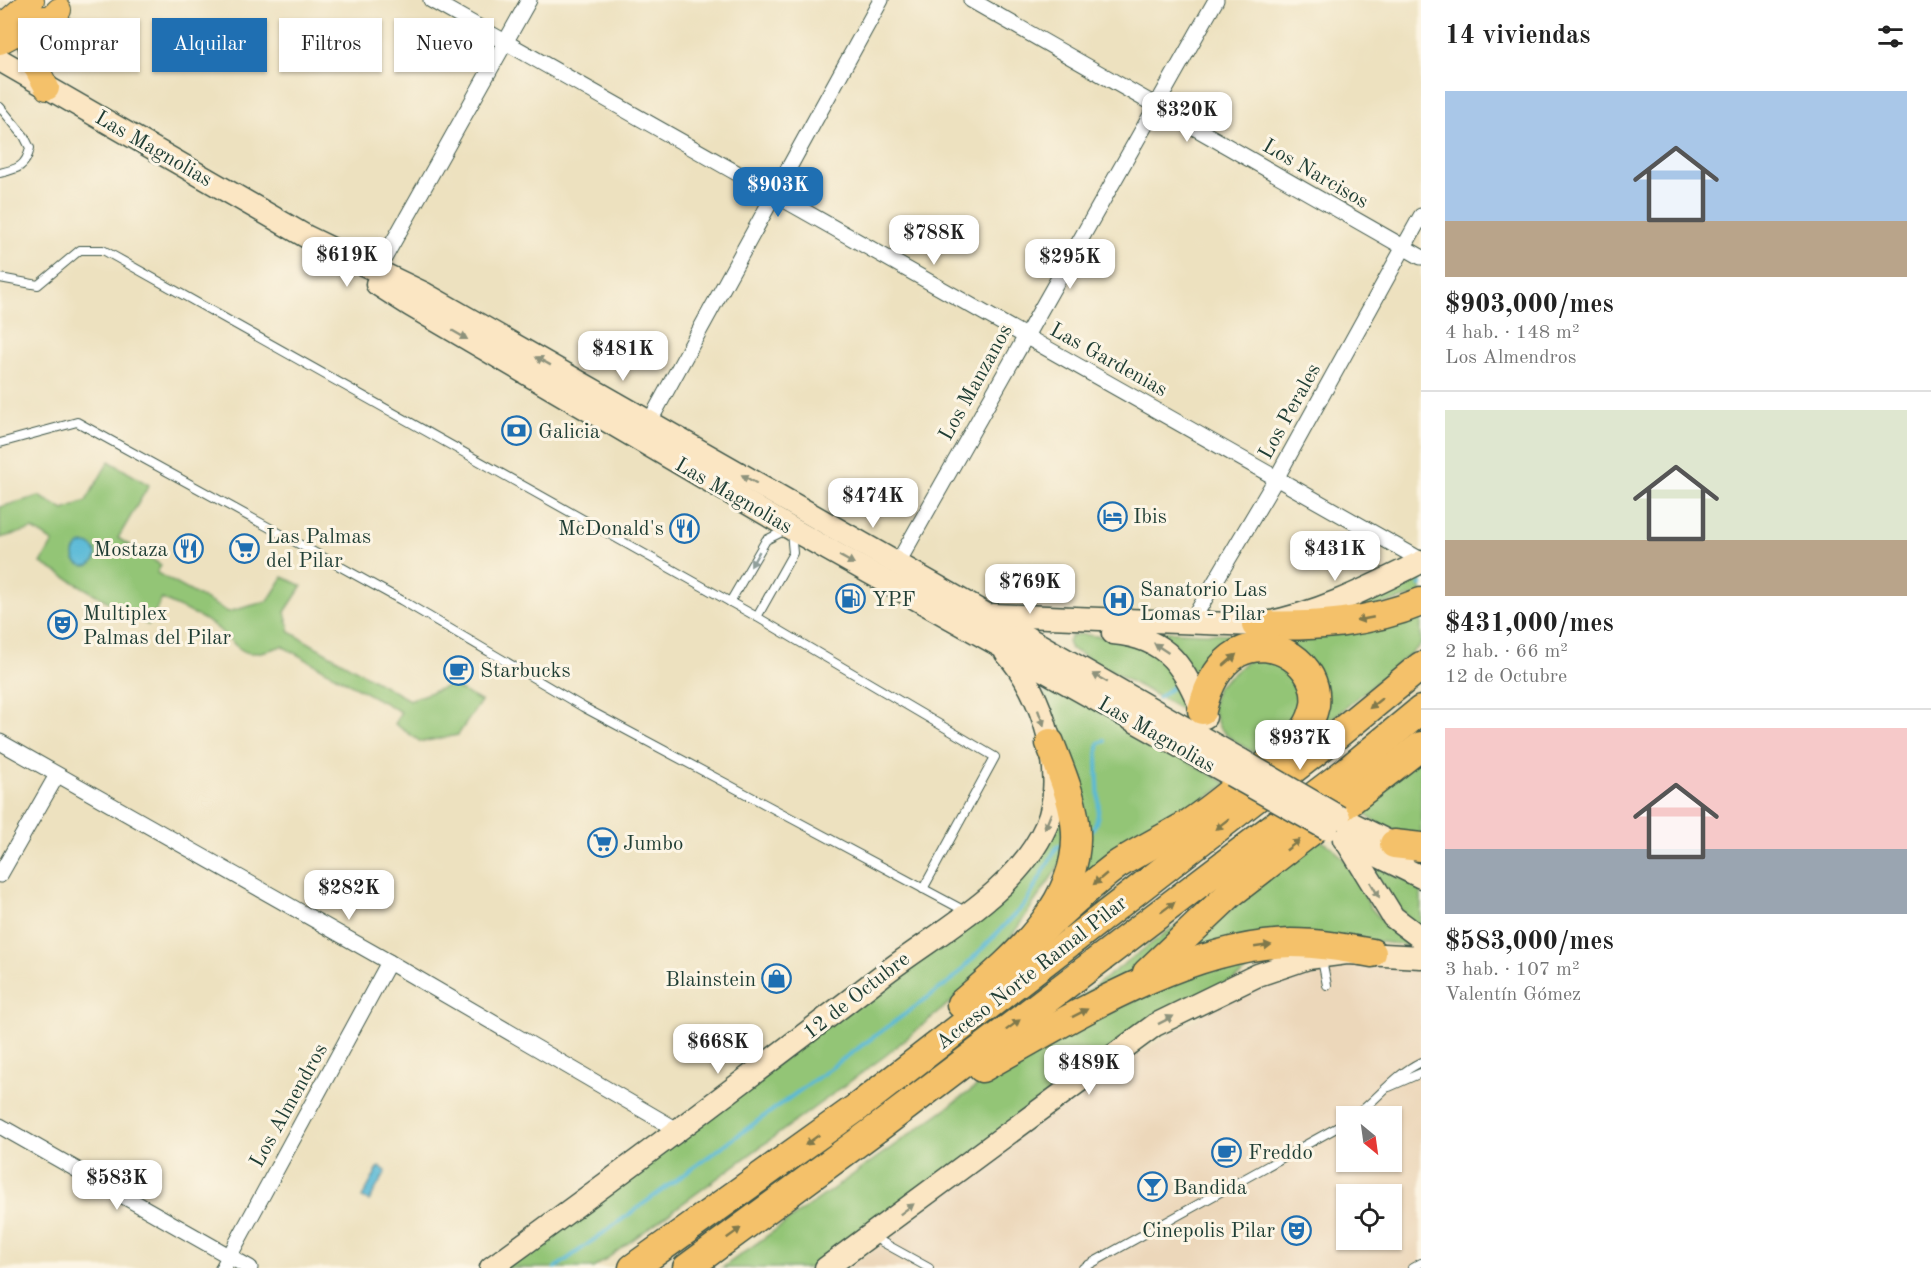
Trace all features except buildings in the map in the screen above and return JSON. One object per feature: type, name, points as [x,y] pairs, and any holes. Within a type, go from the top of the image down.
[{"type":"highway","points":[[1256,625],[1305,627],[1368,619],[1421,602]]},
{"type":"highway","points":[[859,1106],[956,1008],[1028,942],[1117,866],[1191,822],[1286,749],[1305,729],[1312,717],[1314,689],[1308,673],[1286,653],[1265,647],[1247,649],[1235,655],[1221,668],[1208,690],[1202,710]]},
{"type":"highway","name":"Acceso Norte Ramal Pilar","points":[[633,1268],[859,1106],[1327,743],[1421,666]]},
{"type":"highway","name":"Acceso Norte Ramal Pilar","points":[[687,1268],[883,1124],[1347,771],[1421,710]]},
{"type":"highway","points":[[1028,942],[1064,886],[1075,844],[1075,823],[1070,798],[1050,743]]},
{"type":"highway","points":[[1122,992],[1172,952],[1230,894],[1421,746]]},
{"type":"highway","points":[[883,1124],[1034,1037],[1122,992],[1193,962],[1252,947],[1313,944],[1372,953]]},
{"type":"highway","points":[[626,1268],[668,1243]]},
{"type":"main road","points":[[0,14],[27,0]]},
{"type":"main road","points":[[0,28],[32,0]]},
{"type":"main road","points":[[0,42],[65,5]]},
{"type":"main road","points":[[47,88],[34,64],[30,45],[40,29],[65,5]]},
{"type":"main road","name":"Las Magnolias","points":[[0,60],[307,237],[410,305],[645,430]]},
{"type":"main road","name":"Las Magnolias","points":[[307,237],[425,294],[645,430],[795,518],[996,643],[1047,659]]},
{"type":"main road","name":"Las Magnolias","points":[[795,518],[896,566],[988,615],[1047,659],[1232,762],[1337,828],[1421,877]]},
{"type":"main road","points":[[988,615],[1070,623],[1256,625],[1312,613],[1421,561]]},
{"type":"main road","points":[[1032,692],[1047,659],[1070,623]]},
{"type":"main road","points":[[1070,623],[1137,636],[1157,645],[1180,664],[1202,710],[1232,762]]},
{"type":"main road","name":"12 de Octubre","points":[[491,1268],[679,1131],[967,912],[1017,868],[1047,826],[1055,795],[1050,743],[1032,692],[1018,667],[996,643]]},
{"type":"main road","points":[[1337,828],[1393,917],[1421,938]]},
{"type":"main road","name":"Las Magnolias","points":[[1337,828],[1407,846],[1421,859]]},
{"type":"main road","points":[[826,1268],[872,1236],[1136,1036],[1258,975],[1321,955],[1372,953],[1421,957]]},
{"type":"street","name":"Las Gardenias","points":[[431,0],[1277,477],[1421,561]]},
{"type":"street","points":[[377,271],[529,0]]},
{"type":"street","points":[[645,430],[773,193],[881,0]]},
{"type":"street","name":"Los Narcisos","points":[[971,0],[1421,257]]},
{"type":"street","name":"Los Manzanos","points":[[896,566],[1216,0]]},
{"type":"street","name":"Los Perales","points":[[1190,624],[1277,477],[1421,216]]},
{"type":"street","points":[[0,742],[389,962],[679,1131]]},
{"type":"street","points":[[0,875],[57,775]]},
{"type":"street","name":"Los Almendros","points":[[226,1262],[389,962]]},
{"type":"street","points":[[0,1126],[226,1262],[250,1268]]},
{"type":"lane","points":[[0,109],[19,129],[30,148],[25,163],[20,168],[0,173]]},
{"type":"lane","points":[[0,278],[38,285],[80,250],[103,250],[757,617],[995,757],[923,889]]},
{"type":"lane","points":[[0,443],[77,422],[401,600],[583,707],[967,912]]},
{"type":"lane","points":[[730,602],[766,540],[795,518]]},
{"type":"lane","points":[[757,617],[793,553],[795,518]]},
{"type":"lane","points":[[1321,955],[1327,985]]},
{"type":"lane","points":[[1367,1106],[1389,1087],[1395,1078],[1421,1062]]},
{"type":"lane","points":[[1389,1087],[1421,1073]]},
{"type":"lane","points":[[1083,1268],[1336,1128]]},
{"type":"lane","points":[[872,1236],[929,1268]]},
{"type":"lane","points":[[1412,1268],[1421,1263]]},
{"type":"shaded area","points":[[1345,962],[1421,968],[1421,1268],[848,1268],[1091,1083],[1212,1009],[1289,973]]},
{"type":"green space","points":[[109,461],[149,485],[118,538],[161,565],[157,573],[228,612],[268,601],[283,577],[302,586],[285,612],[290,632],[409,700],[451,685],[481,701],[458,735],[421,742],[395,724],[401,712],[282,646],[258,653],[245,652],[211,624],[162,599],[148,625],[41,563],[53,542],[33,529],[0,538],[0,507],[39,496],[64,510],[86,501]]},
{"type":"green space","points":[[1421,568],[1421,594],[1322,620]]},
{"type":"green space","points":[[1421,615],[1421,645],[1309,738],[1321,717],[1282,638]]},
{"type":"green space","points":[[1154,631],[1258,635],[1229,644],[1215,653],[1198,678],[1176,645]]},
{"type":"green space","points":[[1079,634],[1128,641],[1154,654],[1170,669],[1175,678],[1180,688],[1183,710],[1071,649],[1068,642],[1071,636]]},
{"type":"green space","points":[[1253,656],[1296,670],[1301,701],[1300,712],[1291,729],[1261,757],[1230,738],[1219,727],[1212,708],[1216,688]]},
{"type":"green space","points":[[1049,684],[1228,784],[1073,881],[1044,696]]},
{"type":"green space","points":[[1421,752],[1421,838],[1383,826],[1351,804]]},
{"type":"green space","points":[[1058,818],[1066,820],[1061,863],[1011,937],[975,982],[885,1056],[594,1268],[502,1268],[980,912]]},
{"type":"green space","points":[[1313,836],[1332,847],[1350,866],[1370,907],[1387,926],[1407,941],[1421,947],[1372,941],[1173,961]]},
{"type":"green space","points":[[1380,868],[1421,888],[1421,928],[1408,919],[1373,873]]},
{"type":"green space","points":[[1196,910],[1140,968],[1057,1014]]},
{"type":"green space","points":[[1307,950],[1254,966],[816,1268],[722,1268],[1007,1065],[1206,963]]},
{"type":"water","points":[[85,544],[93,547],[96,555],[93,563],[85,566],[77,563],[74,555],[77,547]]},
{"type":"water","points":[[379,1167],[386,1171],[369,1201],[362,1198]]},
{"type":"waterway","points":[[1158,698],[1175,685]]},
{"type":"waterway","points":[[1091,831],[1096,823],[1099,802],[1097,753],[1099,743],[1105,741]]},
{"type":"waterway","points":[[555,1268],[952,980],[1026,903],[1057,847],[1064,845]]},
{"type":"place","name":"Galicia","points":[[517,431]]},
{"type":"place","name":"Ibis","points":[[1112,516]]},
{"type":"place","name":"McDonald's","points":[[685,528]]},
{"type":"place","name":"Las Palmas del Pilar","points":[[245,548]]},
{"type":"place","name":"Mostaza","points":[[189,549]]},
{"type":"place","name":"YPF","points":[[851,599]]},
{"type":"place","name":"Sanatorio Las Lomas - Pilar","points":[[1119,601]]},
{"type":"place","name":"Multiplex Palmas del Pilar","points":[[62,625]]},
{"type":"place","name":"Starbucks","points":[[459,670]]},
{"type":"place","name":"Jumbo","points":[[602,843]]},
{"type":"place","name":"Blainstein","points":[[777,979]]},
{"type":"place","name":"Freddo","points":[[1227,1152]]},
{"type":"place","name":"Bandida","points":[[1152,1187]]},
{"type":"place","name":"Cinepolis Pilar","points":[[1296,1230]]}]
